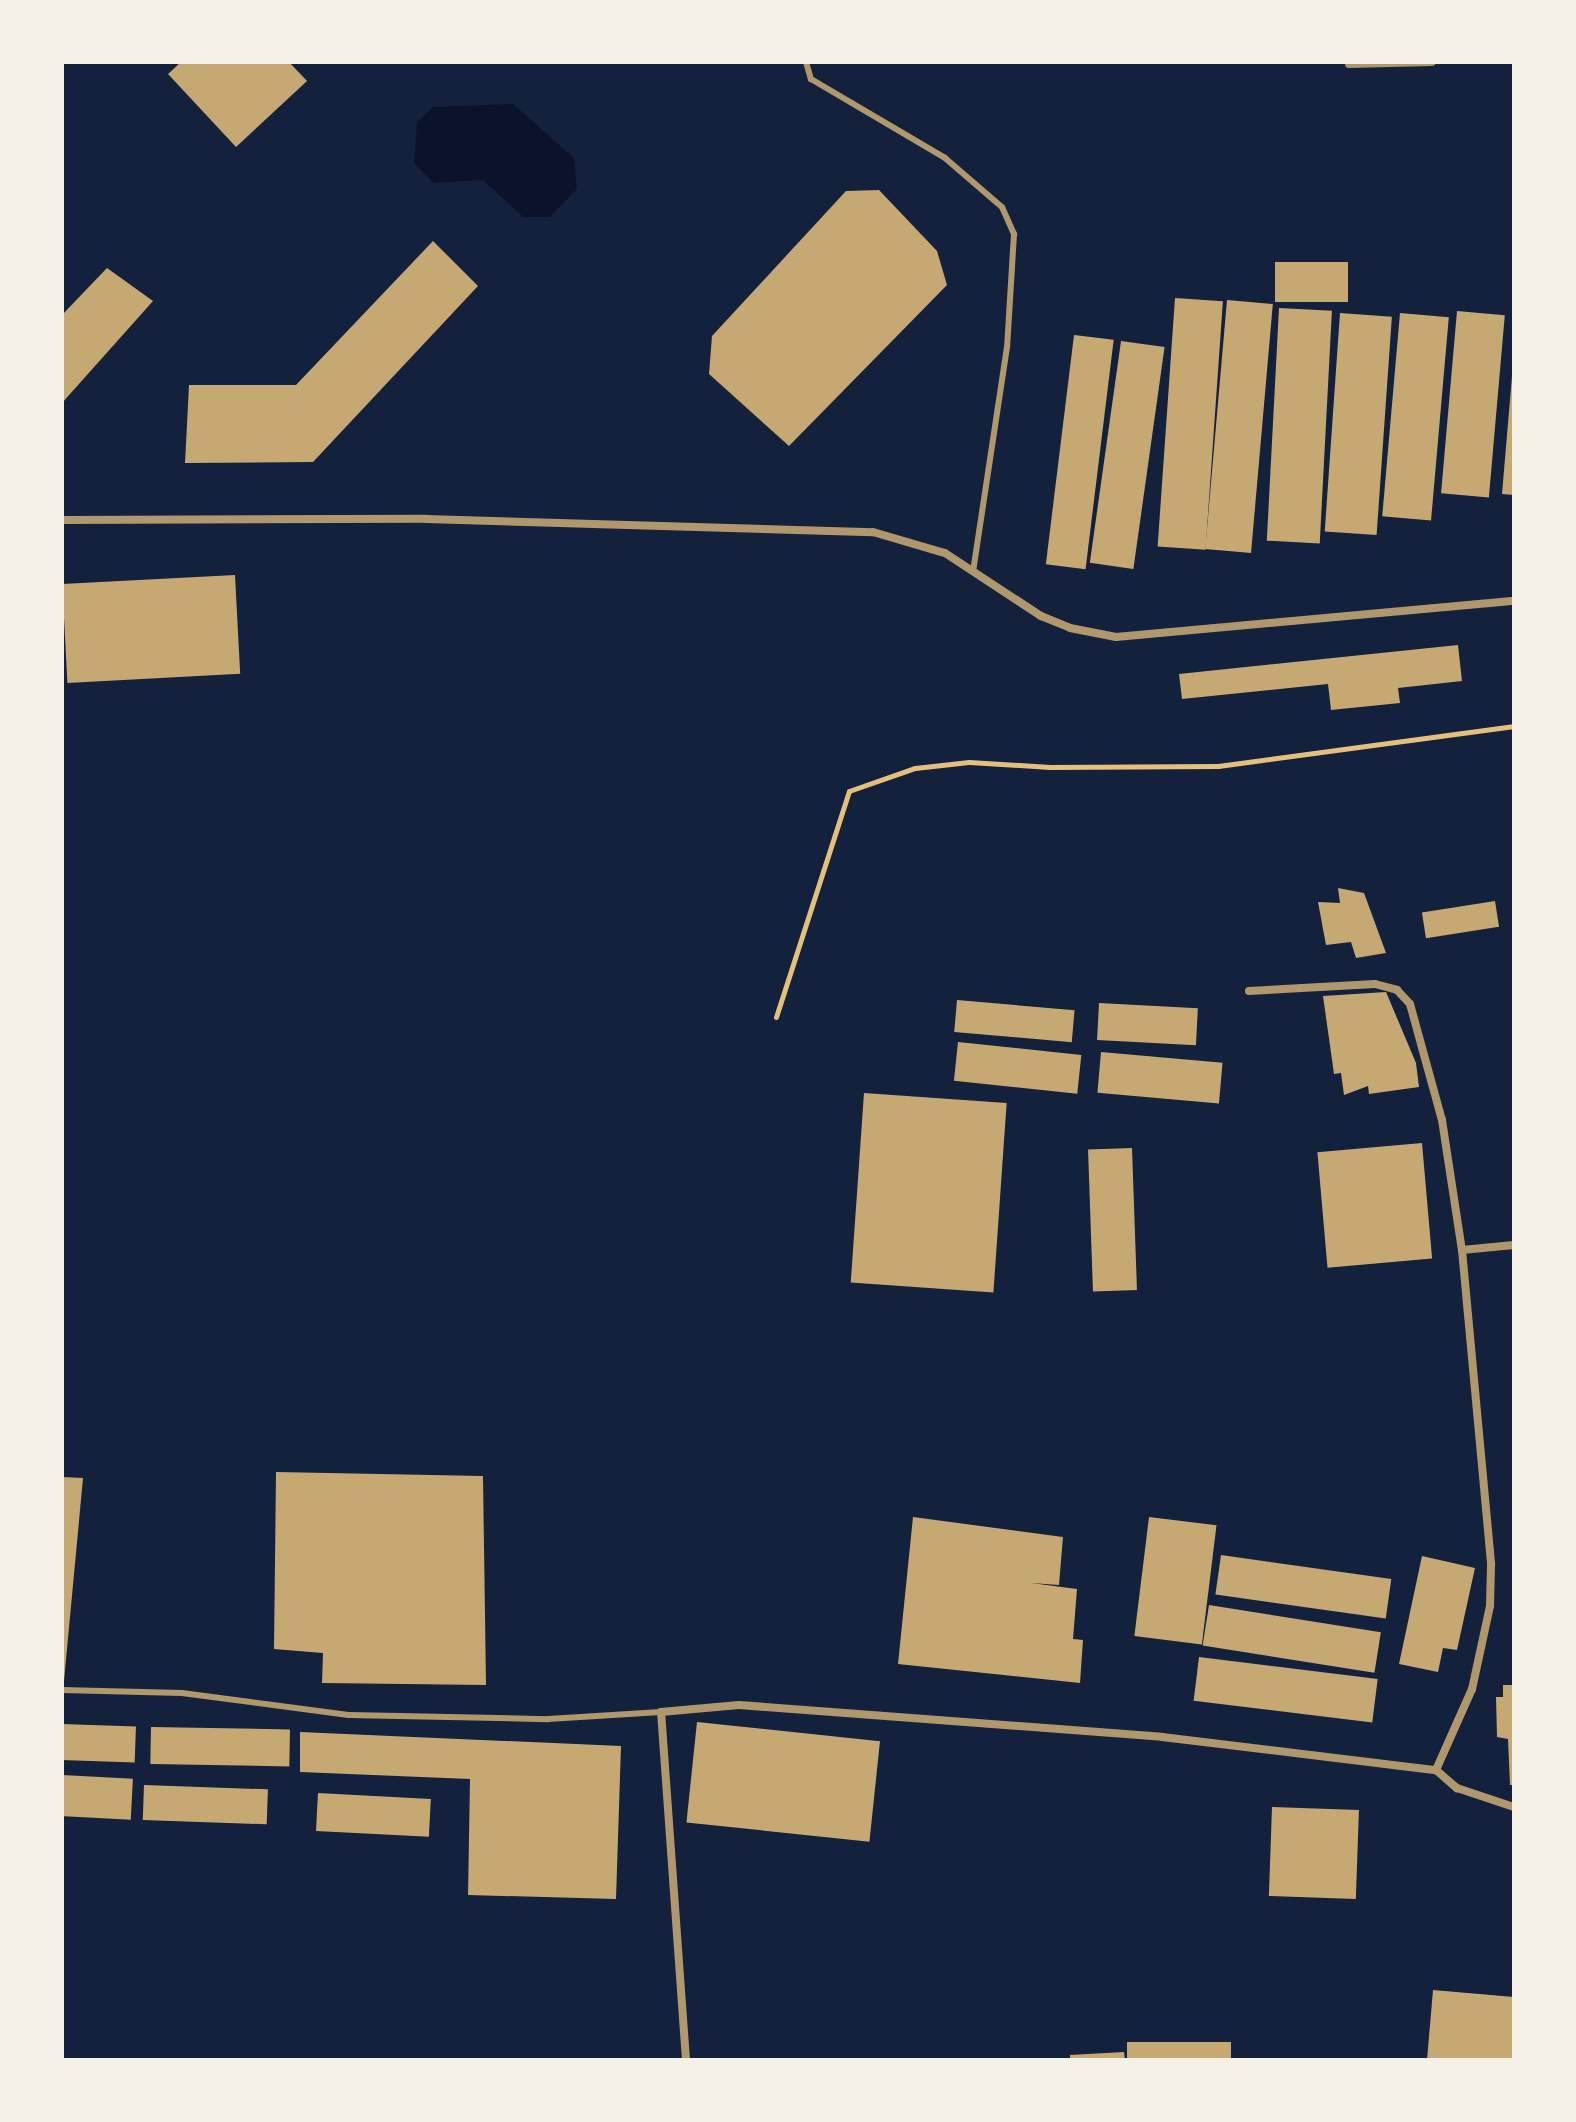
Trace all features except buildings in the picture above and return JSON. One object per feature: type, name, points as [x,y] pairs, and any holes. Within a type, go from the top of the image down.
[{"type":"street","points":[[1349,64],[1432,62]]},
{"type":"street","points":[[62,520],[426,519],[838,529],[908,540],[945,553],[1041,616],[1089,634],[1116,637],[1514,601]]},
{"type":"street","points":[[1249,991],[1375,984],[1406,997],[1442,1120],[1462,1250],[1491,1565],[1490,1606],[1472,1689],[1436,1770]]},
{"type":"street","points":[[1462,1250],[1514,1245]]},
{"type":"street","points":[[686,2060],[661,1712],[739,1705],[1162,1737],[1436,1770],[1457,1788],[1514,1807]]},
{"type":"lane","points":[[806,62],[811,79],[945,158],[1002,207],[1014,234],[1007,347],[973,571]]},
{"type":"lane","points":[[62,1690],[182,1693],[349,1715],[548,1719],[661,1712]]},
{"type":"path","points":[[776,1017],[849,791],[915,768],[969,762],[1050,767],[1218,766],[1514,726]]},
{"type":"water","points":[[513,104],[574,158],[577,189],[550,217],[523,217],[483,180],[434,183],[414,163],[417,122],[433,107]]}]
